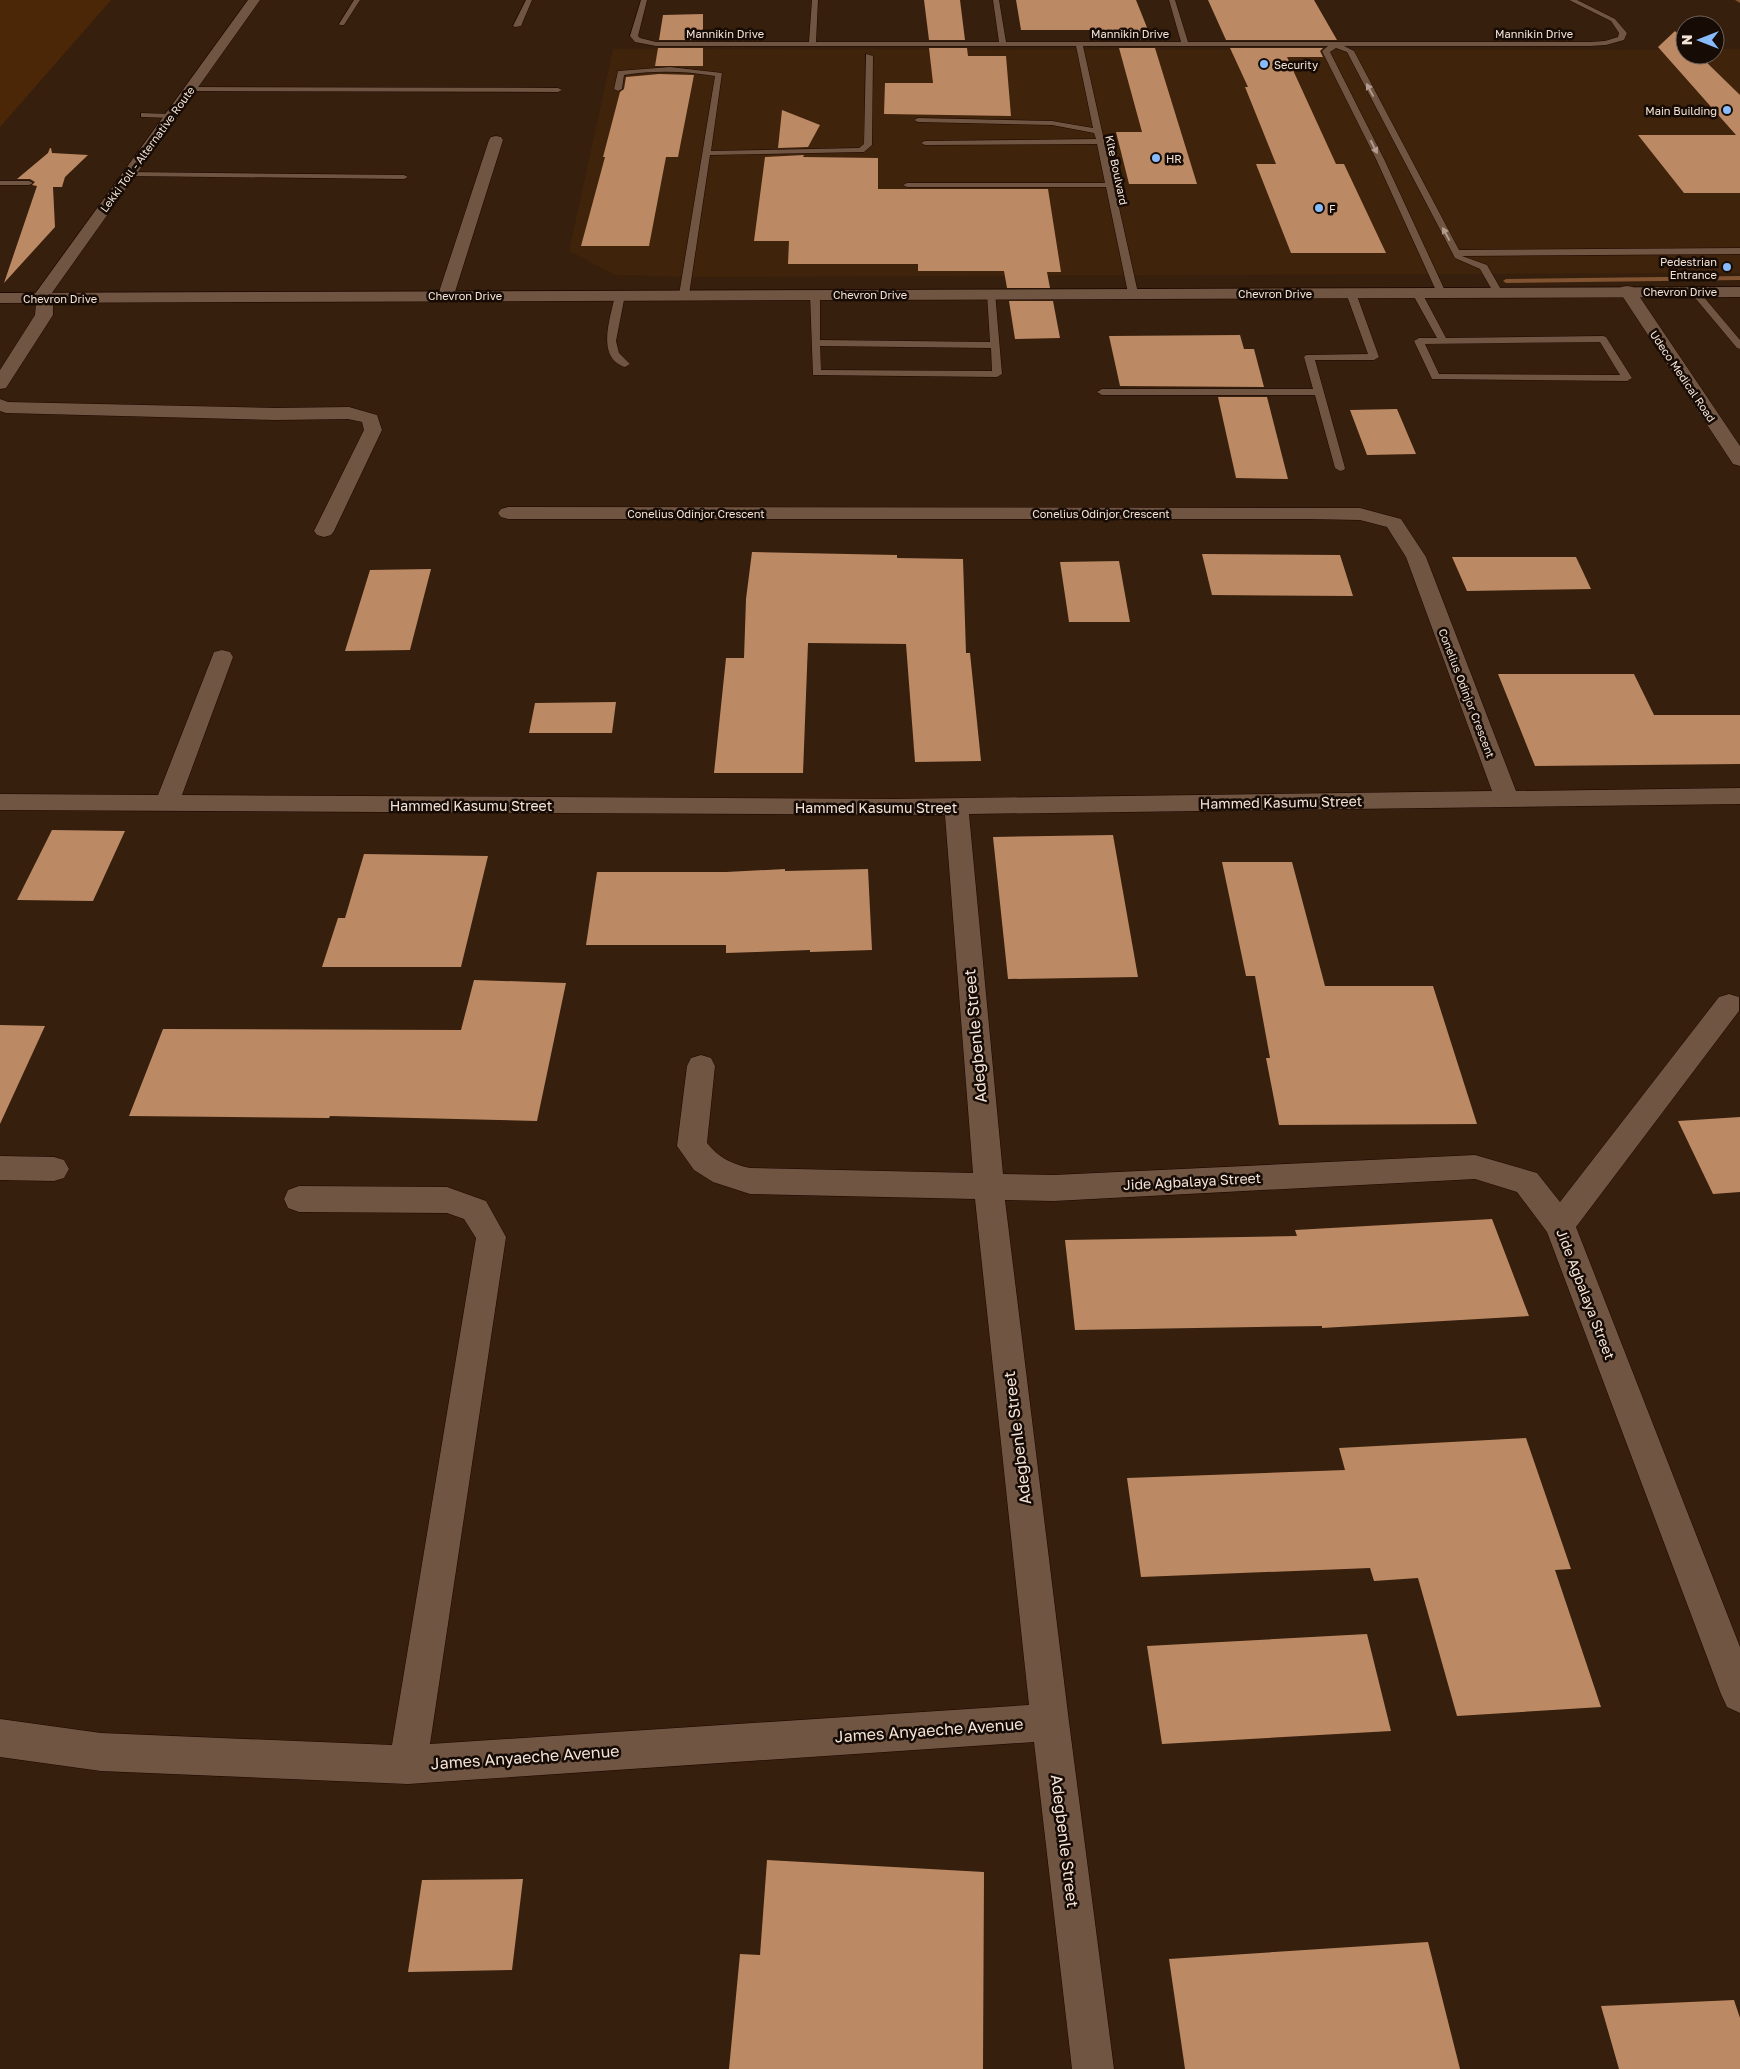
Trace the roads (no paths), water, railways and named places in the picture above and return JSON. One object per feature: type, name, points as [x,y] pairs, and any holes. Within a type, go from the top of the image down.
[{"type":"street","name":"Lekki Toll - Alternative Route","points":[[40,298],[254,0]]},
{"type":"street","points":[[446,296],[496,140]]},
{"type":"street","name":"Udeco Medical Road","points":[[1626,291],[1740,460]]},
{"type":"street","name":"Chevron Drive","points":[[0,298],[684,294],[1740,292]]},
{"type":"street","points":[[0,384],[44,315],[45,303],[40,298]]},
{"type":"street","points":[[0,405],[6,407],[66,409],[276,414],[349,413],[370,419],[374,430],[324,531]]},
{"type":"street","name":"Conelius Odinjor Crescent","points":[[508,513],[1309,513],[1360,514],[1394,523],[1416,557],[1507,799]]},
{"type":"street","points":[[167,803],[222,657]]},
{"type":"street","name":"Hammed Kasumu Street","points":[[6,802],[956,806],[1740,796]]},
{"type":"street","name":"Adegbenle Street","points":[[956,806],[988,1187],[1050,1722],[1093,2069]]},
{"type":"street","points":[[1560,1225],[1729,1004]]},
{"type":"street","name":"Jide Agbalaya Street","points":[[701,1066],[692,1146],[705,1163],[722,1173],[750,1180],[1054,1188],[1475,1166],[1527,1182],[1560,1225],[1740,1694]]},
{"type":"street","points":[[0,1168],[54,1169]]},
{"type":"street","points":[[299,1199],[447,1200],[475,1210],[491,1237],[408,1764]]},
{"type":"street","name":"James Anyaeche Avenue","points":[[0,1738],[101,1752],[408,1764],[1050,1722]]},
{"type":"lane","points":[[342,24],[357,0]]},
{"type":"lane","points":[[517,26],[529,0]]},
{"type":"lane","name":"Mannikin Drive","points":[[644,0],[634,36],[638,40],[656,44],[1003,44],[1080,47],[1184,44],[1590,44],[1606,43],[1620,38],[1623,33],[1614,20],[1572,0]]},
{"type":"lane","points":[[812,44],[815,0]]},
{"type":"lane","points":[[996,0],[1003,44]]},
{"type":"lane","points":[[1172,0],[1184,44]]},
{"type":"lane","points":[[1441,293],[1380,159],[1326,50],[1335,45],[1350,51],[1459,258],[1484,267],[1498,293]]},
{"type":"lane","name":"Kite Boulvard","points":[[1080,47],[1133,293]]},
{"type":"lane","points":[[707,153],[862,150],[868,145],[869,56]]},
{"type":"lane","points":[[618,89],[621,74],[637,70],[665,68],[719,75],[684,294]]},
{"type":"lane","points":[[190,89],[558,90]]},
{"type":"lane","points":[[144,115],[170,116]]},
{"type":"lane","points":[[918,120],[1008,121],[1052,124],[1098,131]]},
{"type":"lane","points":[[925,143],[1052,144],[1100,141]]},
{"type":"lane","points":[[129,174],[404,177]]},
{"type":"lane","points":[[0,183],[29,183]]},
{"type":"lane","points":[[907,185],[1109,185]]},
{"type":"lane","points":[[1456,253],[1740,251]]},
{"type":"lane","points":[[1694,292],[1738,341]]},
{"type":"lane","points":[[1340,468],[1309,357],[1374,357],[1351,293]]},
{"type":"lane","points":[[1417,293],[1443,341]]},
{"type":"lane","points":[[815,294],[816,373],[997,374],[992,294]]},
{"type":"lane","points":[[620,295],[611,341],[614,354],[625,364]]},
{"type":"lane","points":[[1603,339],[1627,378],[1435,377],[1419,341],[1443,341],[1603,339]]},
{"type":"lane","points":[[816,343],[995,345]]},
{"type":"lane","points":[[1102,392],[1319,392]]},
{"type":"waterway","points":[[1506,281],[1740,278]]},
{"type":"place","name":"Security","points":[[1264,64]]},
{"type":"place","name":"Main Building","points":[[1727,110]]},
{"type":"place","name":"HR","points":[[1156,158]]},
{"type":"place","name":"F","points":[[1319,208]]},
{"type":"place","name":"Pedestrian Entrance","points":[[1727,267]]}]
